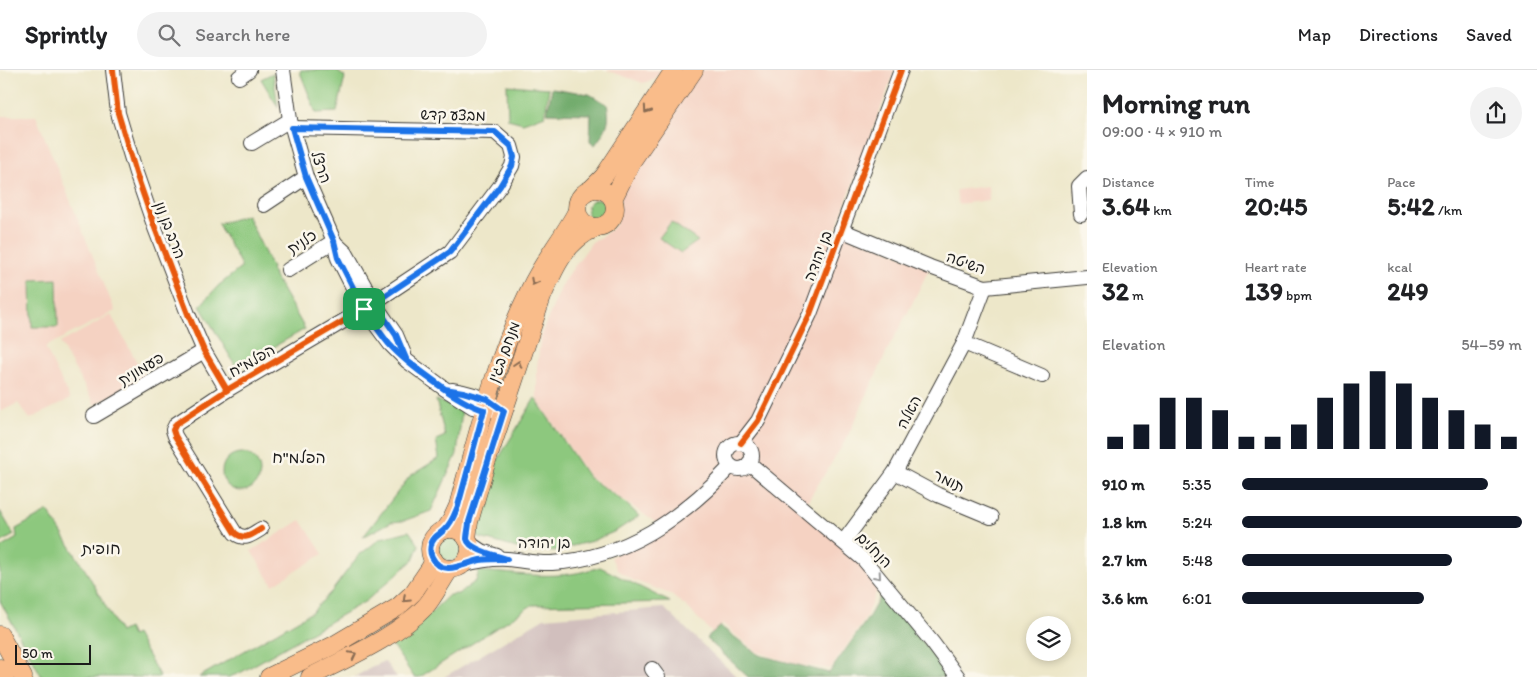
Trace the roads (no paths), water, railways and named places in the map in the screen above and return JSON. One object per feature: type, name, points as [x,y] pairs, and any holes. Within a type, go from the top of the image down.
[{"type":"main road","points":[[590,190],[603,191],[610,194],[613,199],[616,209],[613,218],[606,225],[596,228],[585,224],[577,211],[580,199],[604,176],[674,70]]},
{"type":"main road","points":[[613,199],[632,161],[694,70]]},
{"type":"main road","name":"מנחם בגין","points":[[445,530],[458,506],[486,404],[512,328],[530,288],[577,211]]},
{"type":"main road","name":"מנחם בגין","points":[[468,541],[469,522],[523,350],[552,273],[576,239],[585,232],[596,228]]},
{"type":"main road","points":[[310,677],[372,645],[425,607],[456,567],[469,556],[468,541],[457,531],[445,530],[436,535],[431,544],[431,554],[434,560],[441,566],[456,567]]},
{"type":"main road","points":[[270,677],[334,645],[398,607],[412,593],[434,560]]},
{"type":"main road","points":[[0,636],[23,677]]},
{"type":"main road","points":[[0,668],[5,677]]},
{"type":"street","name":"הרב בן נון","points":[[113,70],[118,113],[136,173],[188,314],[204,351],[227,390]]},
{"type":"street","name":"הרצל","points":[[283,70],[291,124],[306,177],[334,241],[338,258],[369,306],[390,344],[407,361],[445,389],[463,392],[504,411]]},
{"type":"street","name":"בן יהודה","points":[[740,443],[758,422],[810,314],[901,70]]},
{"type":"street","points":[[252,143],[291,124]]},
{"type":"street","name":"מבצע קדש","points":[[291,124],[495,132],[511,146],[514,157],[512,166],[500,186],[450,252],[369,306]]},
{"type":"street","points":[[264,205],[306,177]]},
{"type":"street","points":[[1080,214],[1078,186],[1087,178]]},
{"type":"street","name":"השיטה","points":[[841,230],[986,288],[1087,277]]},
{"type":"street","name":"כלנית","points":[[288,270],[334,241]]},
{"type":"street","name":"האלה","points":[[844,541],[895,472],[964,343],[986,288]]},
{"type":"street","name":"הפלמ\"ח","points":[[261,529],[247,538],[241,538],[235,534],[173,430],[176,424],[227,390],[369,306]]},
{"type":"street","points":[[964,343],[1042,376]]},
{"type":"street","name":"פעמונית","points":[[94,416],[204,351]]},
{"type":"street","points":[[745,444],[752,454],[749,463],[743,468],[731,466],[727,459],[727,451],[732,445],[745,444]]},
{"type":"street","name":"הנחלים","points":[[749,463],[813,519],[844,541],[864,560],[932,642],[958,677]]},
{"type":"street","name":"בן יהודה","points":[[456,567],[484,560],[507,559],[551,563],[586,559],[615,549],[646,536],[662,526],[720,478],[731,466]]},
{"type":"street","name":"תומר","points":[[895,472],[938,495],[991,517]]},
{"type":"street","name":"בן יהודה","points":[[468,541],[481,551],[507,559]]},
{"type":"district","name":"הפלמ\"ח","points":[[299,457]]},
{"type":"district","name":"חופית","points":[[101,548]]}]
